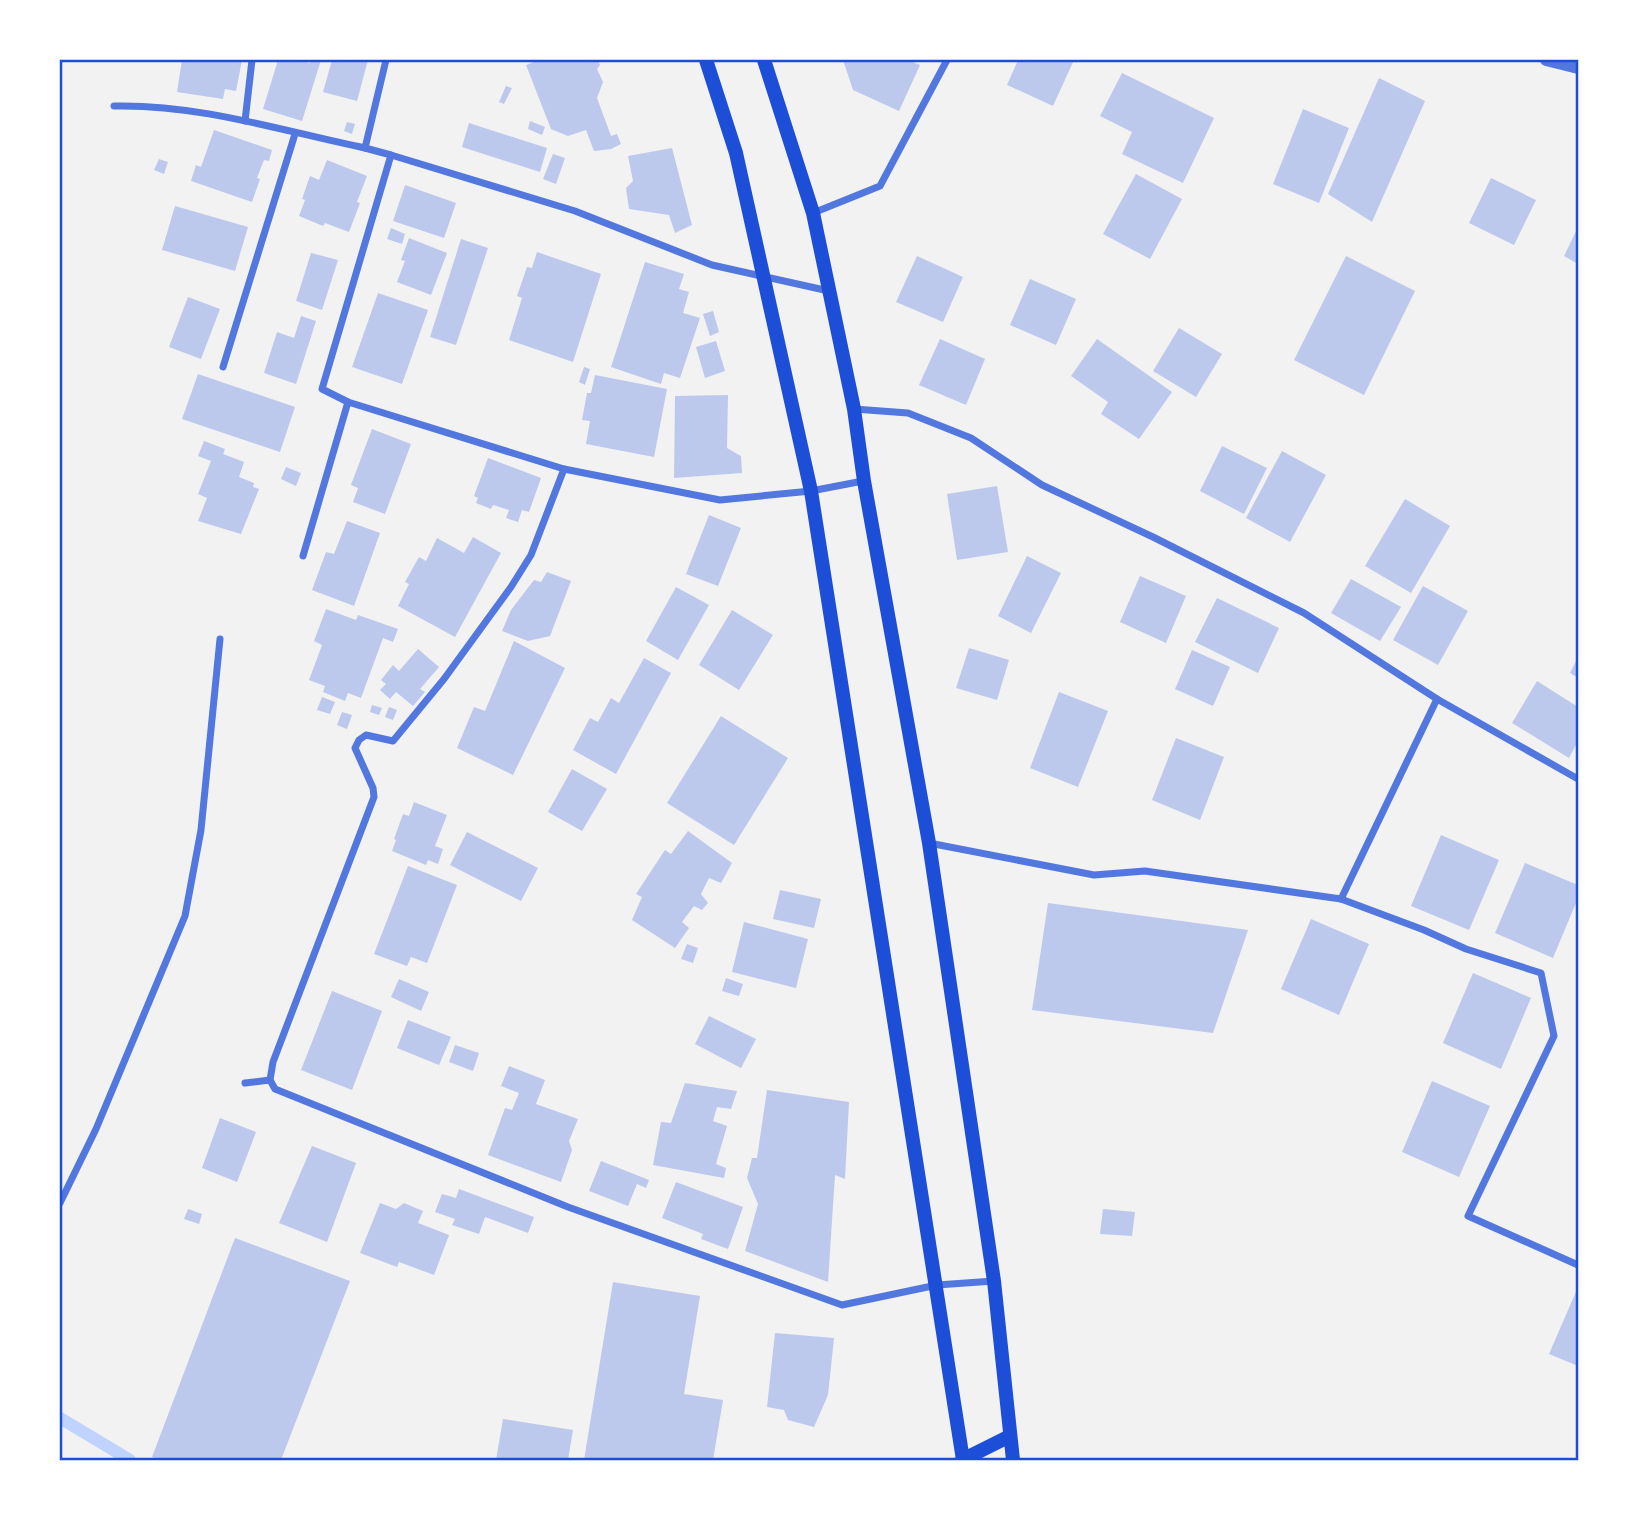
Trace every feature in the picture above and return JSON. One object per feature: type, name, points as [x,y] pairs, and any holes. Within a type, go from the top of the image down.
[{"type":"main road","points":[[706,60],[736,153],[811,491],[963,1460],[1010,1436]]},
{"type":"main road","points":[[764,60],[813,213],[854,409],[864,481],[929,843],[994,1281],[1013,1461]]},
{"type":"street","points":[[245,121],[252,60]]},
{"type":"street","points":[[365,148],[386,60]]},
{"type":"street","points":[[813,213],[880,186],[947,60]]},
{"type":"street","points":[[1546,60],[1578,68]]},
{"type":"street","points":[[114,106],[188,110],[365,148],[575,211],[712,265],[829,291]]},
{"type":"street","points":[[223,367],[295,134]]},
{"type":"street","points":[[391,155],[322,389],[348,402],[565,469],[720,500],[811,491],[864,481]]},
{"type":"street","points":[[303,556],[348,402]]},
{"type":"street","points":[[854,409],[908,413],[971,438],[1042,485],[1304,613],[1437,699],[1578,779]]},
{"type":"street","points":[[565,469],[531,555],[444,679],[393,741],[366,735],[359,740],[355,748],[373,788],[374,797],[273,1062],[270,1080],[275,1089],[568,1207],[842,1306],[937,1285],[994,1281]]},
{"type":"street","points":[[60,1203],[96,1129],[185,916],[201,830],[220,639]]},
{"type":"street","points":[[1341,899],[1437,699]]},
{"type":"street","points":[[929,843],[1094,875],[1145,871],[1341,899],[1466,949],[1541,973],[1554,1036],[1468,1216],[1578,1265]]},
{"type":"street","points":[[245,1083],[270,1080]]},
{"type":"building","points":[[182,60],[242,60],[236,91],[225,89],[223,99],[177,92]]},
{"type":"building","points":[[278,60],[310,63],[311,60],[321,60],[302,121],[263,109]]},
{"type":"building","points":[[332,60],[368,60],[357,101],[323,92]]},
{"type":"building","points":[[539,60],[598,60],[600,65],[597,69],[603,82],[597,98],[611,136],[617,134],[621,144],[611,149],[594,151],[586,130],[568,136],[551,129],[526,65]]},
{"type":"building","points":[[843,60],[907,60],[920,65],[899,111],[853,90]]},
{"type":"building","points":[[1018,60],[1074,60],[1053,106],[1007,85]]},
{"type":"building","points":[[1122,73],[1214,118],[1183,183],[1122,154],[1132,132],[1100,116]]},
{"type":"building","points":[[1379,78],[1425,101],[1372,222],[1328,194]]},
{"type":"building","points":[[506,86],[512,88],[504,104],[499,102]]},
{"type":"building","points":[[1303,109],[1349,128],[1319,203],[1273,184]]},
{"type":"building","points":[[530,121],[545,127],[542,135],[528,129]]},
{"type":"building","points":[[347,122],[355,124],[352,134],[344,131]]},
{"type":"building","points":[[469,123],[547,148],[540,172],[462,147]]},
{"type":"building","points":[[214,130],[272,150],[269,161],[264,160],[257,178],[260,179],[252,202],[191,181],[196,165],[201,167]]},
{"type":"building","points":[[672,148],[692,225],[675,233],[669,215],[629,209],[626,188],[633,181],[628,156]]},
{"type":"building","points":[[553,154],[565,158],[556,184],[543,179]]},
{"type":"building","points":[[159,159],[168,162],[164,174],[154,170]]},
{"type":"building","points":[[327,160],[367,176],[349,232],[325,223],[323,226],[299,216],[310,176],[319,180]]},
{"type":"building","points":[[1136,174],[1182,199],[1150,259],[1103,234]]},
{"type":"building","points":[[1491,178],[1536,200],[1514,245],[1469,223]]},
{"type":"building","points":[[405,185],[456,203],[444,238],[393,221]]},
{"type":"building","points":[[175,206],[248,227],[235,271],[162,250]]},
{"type":"building","points":[[1578,227],[1578,264],[1564,256]]},
{"type":"building","points":[[391,228],[405,234],[402,244],[387,239]]},
{"type":"building","points":[[409,238],[447,253],[431,295],[397,282],[405,261],[401,260]]},
{"type":"building","points":[[461,239],[488,248],[456,345],[430,337]]},
{"type":"building","points":[[537,252],[601,274],[573,362],[509,340],[522,298],[517,296],[527,267],[532,268]]},
{"type":"building","points":[[311,253],[338,260],[322,310],[296,301]]},
{"type":"building","points":[[917,256],[963,277],[943,322],[896,302]]},
{"type":"building","points":[[1346,256],[1415,291],[1364,395],[1294,360]]},
{"type":"building","points":[[645,262],[684,274],[679,289],[689,292],[683,313],[700,318],[680,378],[664,373],[661,384],[611,367]]},
{"type":"building","points":[[1030,279],[1076,299],[1056,345],[1010,325]]},
{"type":"building","points":[[378,293],[428,310],[402,384],[352,367]]},
{"type":"building","points":[[188,297],[220,309],[201,359],[169,347]]},
{"type":"building","points":[[713,311],[719,332],[710,336],[703,314]]},
{"type":"building","points":[[301,316],[316,321],[296,384],[264,373],[277,332],[294,338]]},
{"type":"building","points":[[1179,328],[1222,354],[1196,397],[1153,371]]},
{"type":"building","points":[[940,339],[985,359],[966,405],[919,385]]},
{"type":"building","points":[[1097,339],[1172,392],[1139,439],[1101,414],[1108,402],[1071,376]]},
{"type":"building","points":[[716,341],[725,371],[705,378],[696,347]]},
{"type":"building","points":[[584,367],[590,369],[585,385],[579,382]]},
{"type":"building","points":[[198,374],[295,407],[280,452],[182,419]]},
{"type":"building","points":[[595,375],[667,389],[654,457],[586,444],[590,421],[582,420],[587,393],[591,393]]},
{"type":"building","points":[[728,395],[727,448],[741,456],[742,473],[674,478],[675,396]]},
{"type":"building","points":[[372,429],[411,444],[385,514],[353,502],[358,488],[351,485]]},
{"type":"building","points":[[204,441],[225,449],[223,454],[244,462],[239,477],[254,483],[253,487],[259,489],[241,534],[198,521],[207,498],[198,494],[211,461],[198,456]]},
{"type":"building","points":[[1222,446],[1267,468],[1244,514],[1200,491]]},
{"type":"building","points":[[1282,451],[1326,475],[1290,542],[1246,518]]},
{"type":"building","points":[[488,458],[541,478],[529,512],[522,510],[518,522],[506,518],[509,510],[493,505],[491,509],[476,503],[478,498],[474,496]]},
{"type":"building","points":[[286,467],[301,473],[296,486],[281,479]]},
{"type":"building","points":[[997,486],[1008,552],[957,560],[947,494]]},
{"type":"building","points":[[1405,499],[1450,526],[1411,593],[1365,566]]},
{"type":"building","points":[[709,515],[741,528],[718,586],[686,574]]},
{"type":"building","points":[[347,521],[380,533],[354,606],[312,590],[326,552],[334,554]]},
{"type":"building","points":[[473,537],[501,553],[455,637],[398,606],[409,584],[405,582],[419,557],[426,561],[437,538],[464,553]]},
{"type":"building","points":[[1027,556],[1061,573],[1031,633],[998,616]]},
{"type":"building","points":[[547,572],[571,581],[550,636],[528,641],[502,631],[511,610],[534,580],[541,582]]},
{"type":"building","points":[[1140,576],[1186,596],[1166,643],[1120,622]]},
{"type":"building","points":[[1351,579],[1401,607],[1380,641],[1331,613]]},
{"type":"building","points":[[1423,586],[1468,611],[1438,665],[1393,640]]},
{"type":"building","points":[[676,587],[709,605],[678,660],[646,641]]},
{"type":"building","points":[[1217,598],[1279,628],[1258,673],[1195,642]]},
{"type":"building","points":[[326,609],[356,620],[358,615],[398,629],[393,642],[383,638],[361,698],[348,693],[345,701],[323,692],[325,686],[309,680],[322,645],[314,641]]},
{"type":"building","points":[[732,610],[773,635],[739,690],[699,665]]},
{"type":"building","points":[[514,641],[565,668],[513,775],[457,748],[474,707],[485,711]]},
{"type":"building","points":[[969,648],[1009,660],[997,700],[956,688]]},
{"type":"building","points":[[418,649],[439,667],[420,689],[425,692],[413,706],[396,692],[390,699],[380,690],[386,684],[381,680],[393,665],[399,671]]},
{"type":"building","points":[[1192,650],[1230,667],[1213,706],[1175,689]]},
{"type":"building","points":[[1578,657],[1578,678],[1570,673]]},
{"type":"building","points":[[644,658],[671,673],[616,774],[573,750],[590,718],[598,722],[611,698],[619,703]]},
{"type":"building","points":[[1537,681],[1578,707],[1578,741],[1569,758],[1512,723]]},
{"type":"building","points":[[1059,692],[1108,711],[1078,787],[1030,768]]},
{"type":"building","points":[[322,697],[335,702],[330,714],[317,710]]},
{"type":"building","points":[[372,705],[382,708],[379,715],[370,712]]},
{"type":"building","points":[[389,707],[397,710],[393,720],[385,717]]},
{"type":"building","points":[[342,712],[352,715],[347,729],[337,725]]},
{"type":"building","points":[[721,716],[788,758],[734,845],[667,803]]},
{"type":"building","points":[[1176,738],[1224,757],[1200,820],[1152,800]]},
{"type":"building","points":[[572,769],[607,789],[582,831],[548,812]]},
{"type":"building","points":[[414,802],[447,815],[435,846],[443,849],[438,864],[428,860],[426,865],[392,851],[403,814],[409,816]]},
{"type":"building","points":[[688,831],[732,863],[721,883],[709,878],[701,894],[708,903],[702,910],[694,906],[682,922],[689,928],[675,948],[632,920],[642,897],[636,894],[665,850],[671,854]]},
{"type":"building","points":[[467,832],[538,868],[521,901],[450,865]]},
{"type":"building","points":[[1441,835],[1499,860],[1469,930],[1411,906]]},
{"type":"building","points":[[1525,863],[1578,885],[1578,898],[1553,958],[1495,933]]},
{"type":"building","points":[[408,866],[457,885],[427,963],[411,957],[407,966],[374,954]]},
{"type":"building","points":[[780,890],[821,899],[814,928],[773,919]]},
{"type":"building","points":[[1048,903],[1248,930],[1213,1033],[1032,1010]]},
{"type":"building","points":[[1311,919],[1369,944],[1339,1015],[1281,989]]},
{"type":"building","points":[[744,922],[808,939],[796,988],[732,972]]},
{"type":"building","points":[[687,944],[698,948],[693,963],[681,959]]},
{"type":"building","points":[[1473,973],[1531,998],[1501,1069],[1443,1043]]},
{"type":"building","points":[[726,978],[743,984],[739,996],[722,991]]},
{"type":"building","points":[[399,979],[429,992],[421,1011],[391,997]]},
{"type":"building","points":[[332,991],[382,1011],[352,1090],[301,1070]]},
{"type":"building","points":[[709,1016],[756,1039],[741,1068],[695,1044]]},
{"type":"building","points":[[408,1020],[451,1037],[439,1065],[397,1048]]},
{"type":"building","points":[[455,1045],[479,1053],[473,1071],[449,1062]]},
{"type":"building","points":[[509,1066],[545,1080],[536,1104],[578,1119],[569,1141],[572,1150],[561,1182],[488,1155],[505,1108],[512,1110],[519,1093],[501,1086]]},
{"type":"building","points":[[1432,1081],[1490,1106],[1459,1177],[1402,1152]]},
{"type":"building","points":[[685,1083],[737,1091],[731,1109],[717,1107],[713,1121],[727,1126],[716,1164],[726,1168],[724,1178],[653,1165],[661,1122],[671,1123]]},
{"type":"building","points":[[767,1090],[849,1102],[845,1179],[835,1175],[828,1282],[745,1251],[758,1204],[747,1178],[752,1158],[757,1158]]},
{"type":"building","points":[[220,1118],[256,1132],[237,1182],[202,1168]]},
{"type":"building","points":[[312,1146],[356,1163],[327,1242],[279,1223]]},
{"type":"building","points":[[601,1161],[649,1180],[646,1188],[637,1184],[628,1206],[589,1191]]},
{"type":"building","points":[[676,1182],[743,1207],[728,1249],[701,1239],[703,1234],[662,1218]]},
{"type":"building","points":[[459,1189],[534,1217],[528,1233],[485,1217],[479,1234],[452,1225],[455,1219],[435,1212],[442,1194],[456,1198]]},
{"type":"building","points":[[380,1203],[396,1209],[404,1203],[423,1211],[418,1223],[449,1235],[434,1275],[399,1262],[397,1267],[360,1253]]},
{"type":"building","points":[[188,1209],[202,1214],[199,1224],[184,1219]]},
{"type":"building","points":[[1103,1209],[1135,1212],[1132,1236],[1100,1234]]},
{"type":"building","points":[[235,1238],[350,1281],[281,1460],[161,1460],[152,1457]]},
{"type":"building","points":[[613,1282],[700,1296],[684,1394],[723,1400],[713,1460],[584,1460]]},
{"type":"building","points":[[1578,1287],[1578,1366],[1549,1354]]},
{"type":"building","points":[[775,1333],[834,1338],[828,1395],[814,1427],[788,1420],[784,1410],[767,1407]]},
{"type":"building","points":[[503,1419],[573,1430],[568,1460],[496,1460]]},
{"type":"waterway","points":[[60,1418],[130,1460]]}]
